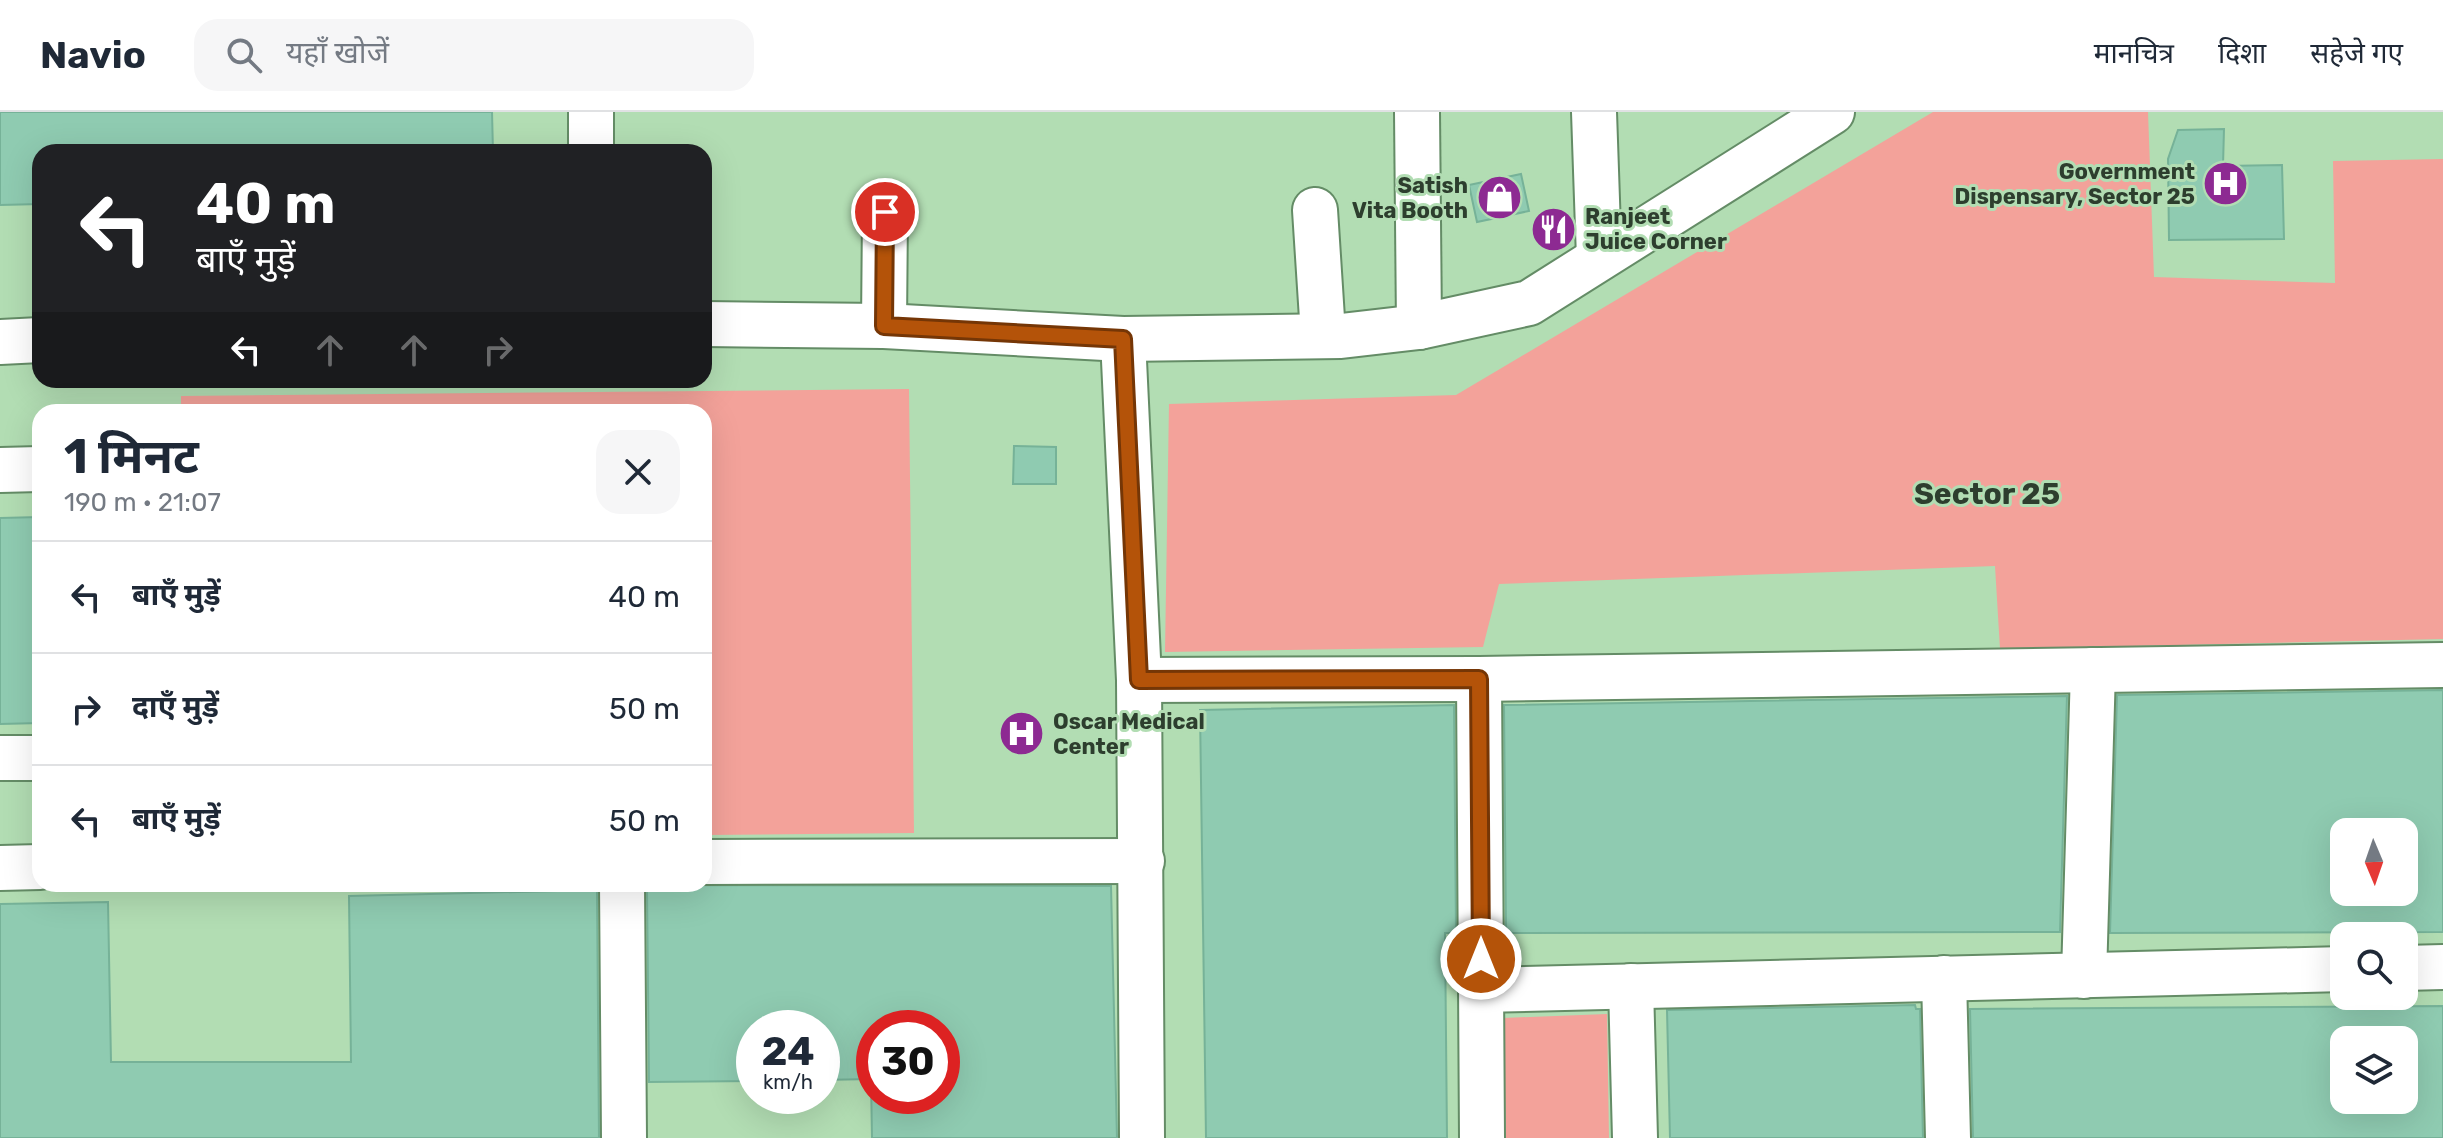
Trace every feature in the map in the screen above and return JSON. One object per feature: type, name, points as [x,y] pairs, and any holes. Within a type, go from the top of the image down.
[{"type":"street","points":[[591,112],[591,144]]},
{"type":"street","points":[[1417,112],[1419,327]]},
{"type":"street","points":[[1594,112],[1599,258]]},
{"type":"street","points":[[712,324],[884,326],[1123,339],[1341,336],[1419,327],[1529,303],[1832,112]]},
{"type":"street","points":[[1315,210],[1323,334]]},
{"type":"street","points":[[884,326],[885,212]]},
{"type":"street","points":[[1123,339],[1139,680],[1142,1138]]},
{"type":"street","points":[[0,342],[32,340]]},
{"type":"street","points":[[0,470],[32,469]]},
{"type":"street","points":[[1139,680],[1479,679],[2443,665]]},
{"type":"street","points":[[2084,976],[2093,670]]},
{"type":"street","points":[[1479,679],[1482,1138]]},
{"type":"street","points":[[0,758],[32,758]]},
{"type":"street","points":[[712,862],[1142,861]]},
{"type":"street","points":[[0,868],[32,867]]},
{"type":"street","points":[[622,892],[624,1138]]},
{"type":"street","points":[[2418,968],[2443,967]]},
{"type":"street","points":[[1481,990],[2330,969]]},
{"type":"street","points":[[1944,978],[1948,1138]]},
{"type":"street","points":[[1631,986],[1635,1138]]},
{"type":"shaded area","points":[[1933,112],[2148,112],[2154,277],[2335,283],[2333,161],[2443,159],[2443,639],[2000,649],[1995,566],[1499,584],[1483,647],[1165,652],[1169,404],[1456,395]]},
{"type":"shaded area","points":[[909,389],[914,833],[712,835],[712,404],[181,404],[181,396]]},
{"type":"shaded area","points":[[1607,1014],[1609,1138],[1506,1138],[1503,1018]]},
{"type":"building","points":[[0,112],[492,112],[493,144],[32,144],[32,204],[0,205]]},
{"type":"building","name":"Government Dispensary, Sector 25","points":[[2224,129],[2223,166],[2282,165],[2284,239],[2169,240],[2168,159],[2178,130]]},
{"type":"building","name":"Satish Vita Booth","points":[[1521,174],[1529,211],[1477,222],[1469,185]]},
{"type":"building","points":[[1014,446],[1056,447],[1056,484],[1013,484]]},
{"type":"building","points":[[32,517],[32,723],[0,724],[0,518]]},
{"type":"building","points":[[2443,690],[2443,932],[2418,932],[2418,922],[2330,922],[2330,932],[2110,933],[2117,695]]},
{"type":"building","points":[[2067,696],[2060,932],[1506,933],[1504,705]]},
{"type":"building","points":[[1454,705],[1456,933],[1445,933],[1447,1138],[1206,1138],[1200,710]]},
{"type":"building","points":[[712,885],[1111,886],[1117,1138],[872,1138],[872,1114],[960,1114],[960,1010],[856,1010],[856,1079],[840,1080],[840,1010],[736,1010],[736,1081],[649,1082],[647,892],[712,892]]},
{"type":"building","points":[[597,892],[599,1138],[0,1138],[0,904],[108,902],[111,1062],[351,1062],[349,896]]},
{"type":"building","points":[[1915,1005],[1916,1009],[1920,1009],[1923,1138],[1670,1138],[1667,1010]]},
{"type":"building","points":[[2418,1006],[2443,1006],[2443,1138],[1973,1138],[1970,1009],[2330,1007],[2330,1010],[2418,1010]]},
{"type":"place","name":"Government Dispensary, Sector 25","points":[[2226,184]]},
{"type":"place","name":"Satish Vita Booth","points":[[1499,198]]},
{"type":"place","name":"Ranjeet Juice Corner","points":[[1554,229]]},
{"type":"place","name":"Oscar Medical Center","points":[[1022,734]]},
{"type":"district","name":"Sector 25","points":[[1987,494]]},
{"type":"route","points":[[885,212],[884,326],[1123,339],[1139,680],[1479,679],[1481,959]]}]
